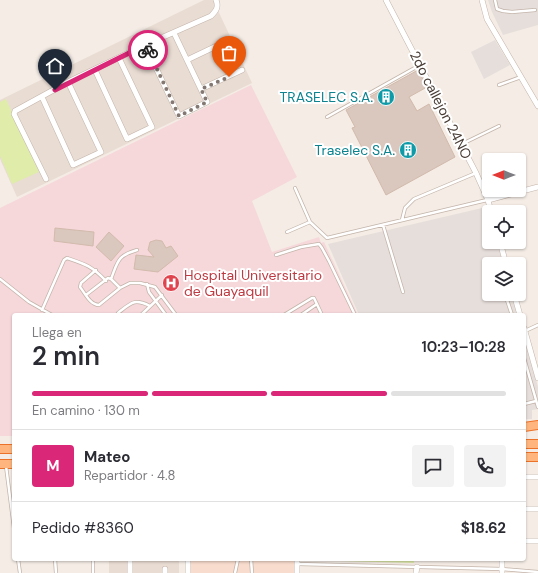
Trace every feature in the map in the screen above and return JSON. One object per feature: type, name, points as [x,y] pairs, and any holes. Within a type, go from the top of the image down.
[{"type":"highway","points":[[526,427],[538,425]]},
{"type":"highway","points":[[526,444],[538,444]]},
{"type":"highway","points":[[0,449],[12,449]]},
{"type":"highway","points":[[526,457],[538,457]]},
{"type":"highway","points":[[526,457],[538,460]]},
{"type":"street","points":[[46,179],[14,114],[17,109],[68,82],[145,45],[211,16],[216,11],[218,4],[216,0]]},
{"type":"street","name":"2do callejon 24NO","points":[[386,0],[476,173],[489,205]]},
{"type":"street","points":[[482,0],[487,18],[538,106]]},
{"type":"street","points":[[145,45],[179,116],[207,102],[174,33]]},
{"type":"street","points":[[187,60],[229,40]]},
{"type":"street","points":[[95,70],[127,139],[152,127],[119,58]]},
{"type":"street","points":[[201,89],[242,70]]},
{"type":"street","points":[[42,97],[73,165],[101,152],[68,82]]},
{"type":"street","points":[[488,200],[538,187]]},
{"type":"street","points":[[516,301],[519,313]]},
{"type":"street","points":[[526,337],[538,378]]},
{"type":"street","points":[[526,477],[538,477]]},
{"type":"street","points":[[526,509],[538,509]]},
{"type":"street","points":[[526,540],[538,541]]},
{"type":"street","points":[[130,561],[130,573]]},
{"type":"street","points":[[188,561],[188,573]]},
{"type":"street","points":[[297,561],[297,573]]},
{"type":"street","points":[[416,567],[416,573]]},
{"type":"lane","points":[[495,0],[497,9],[503,11],[535,10]]},
{"type":"lane","points":[[327,117],[420,65]]},
{"type":"lane","points":[[499,85],[521,77]]},
{"type":"lane","points":[[461,144],[499,126]]},
{"type":"lane","points":[[402,220],[405,208],[414,199],[476,173]]},
{"type":"lane","points":[[295,188],[310,222],[327,238],[488,200]]},
{"type":"lane","points":[[287,232],[310,222]]},
{"type":"lane","points":[[383,225],[402,292]]},
{"type":"lane","points":[[276,255],[301,247],[319,244],[329,261],[354,313]]},
{"type":"lane","points":[[112,279],[119,258],[125,253],[137,250]]},
{"type":"lane","points":[[42,310],[64,260],[67,258],[88,265],[96,270],[106,280]]},
{"type":"lane","points":[[96,270],[81,283],[80,287],[92,303],[99,305],[120,288],[130,283],[147,284],[155,287],[175,313]]},
{"type":"lane","points":[[86,295],[108,278],[112,279]]},
{"type":"lane","points":[[0,279],[30,302],[48,313]]},
{"type":"lane","points":[[112,279],[120,288]]},
{"type":"lane","points":[[147,284],[149,292],[163,313]]},
{"type":"lane","points":[[142,313],[162,295]]},
{"type":"lane","points":[[287,313],[314,298],[321,313]]},
{"type":"lane","points":[[507,301],[511,313]]},
{"type":"lane","points":[[118,313],[131,302],[141,302],[150,306]]},
{"type":"lane","points":[[304,313],[318,304]]},
{"type":"lane","points":[[526,329],[538,325]]},
{"type":"lane","points":[[526,365],[538,407]]},
{"type":"lane","points":[[526,404],[536,401]]},
{"type":"lane","points":[[6,464],[12,509]]},
{"type":"lane","points":[[18,561],[20,573]]},
{"type":"lane","points":[[55,561],[56,573]]},
{"type":"lane","points":[[93,561],[93,573]]},
{"type":"lane","points":[[235,573],[238,561]]},
{"type":"lane","points":[[251,561],[252,573]]},
{"type":"lane","points":[[297,561],[538,572]]},
{"type":"shaded area","points":[[204,0],[213,0],[252,83],[17,197],[0,159],[0,100]]},
{"type":"shaded area","points":[[488,0],[538,0],[538,25],[503,35]]},
{"type":"shaded area","points":[[495,40],[510,65],[484,79],[471,52]]},
{"type":"shaded area","name":"Hospital Universitario de Guayaquil","points":[[251,85],[297,177],[252,201],[272,252],[319,237],[321,243],[324,242],[357,313],[12,313],[12,436],[0,436],[0,208]]},
{"type":"shaded area","points":[[482,208],[482,249],[499,249],[501,257],[482,257],[482,301],[514,301],[517,313],[358,313],[328,244]]},
{"type":"shaded area","points":[[526,343],[538,387],[538,409],[532,410],[532,419],[526,419]]},
{"type":"shaded area","points":[[109,561],[179,561],[179,573],[109,573]]},
{"type":"shaded area","points":[[189,561],[297,561],[297,573],[189,573]]},
{"type":"green space","points":[[6,99],[39,172],[12,184],[0,156],[0,102]]},
{"type":"green space","points":[[339,561],[414,561],[414,563]]},
{"type":"building","name":"Traselec S.A.","points":[[418,70],[427,87],[409,97],[417,111],[429,104],[455,157],[386,195],[352,128],[355,127],[346,110]]},
{"type":"building","points":[[55,228],[94,232],[93,246],[54,241]]},
{"type":"building","points":[[109,232],[124,246],[111,261],[96,247]]},
{"type":"building","points":[[156,240],[162,241],[166,248],[171,246],[178,256],[158,272],[134,269],[136,255],[154,257],[148,250],[150,242]]},
{"type":"way so far","points":[[148,50],[179,116],[207,102],[201,89],[229,77]]},
{"type":"place","name":"TRASELEC S.A.","points":[[386,97]]},
{"type":"place","name":"Traselec S.A.","points":[[408,150]]},
{"type":"place","name":"Hospital Universitario de Guayaquil","points":[[171,283]]},
{"type":"route","points":[[55,90],[68,82],[145,45],[148,50]]}]
